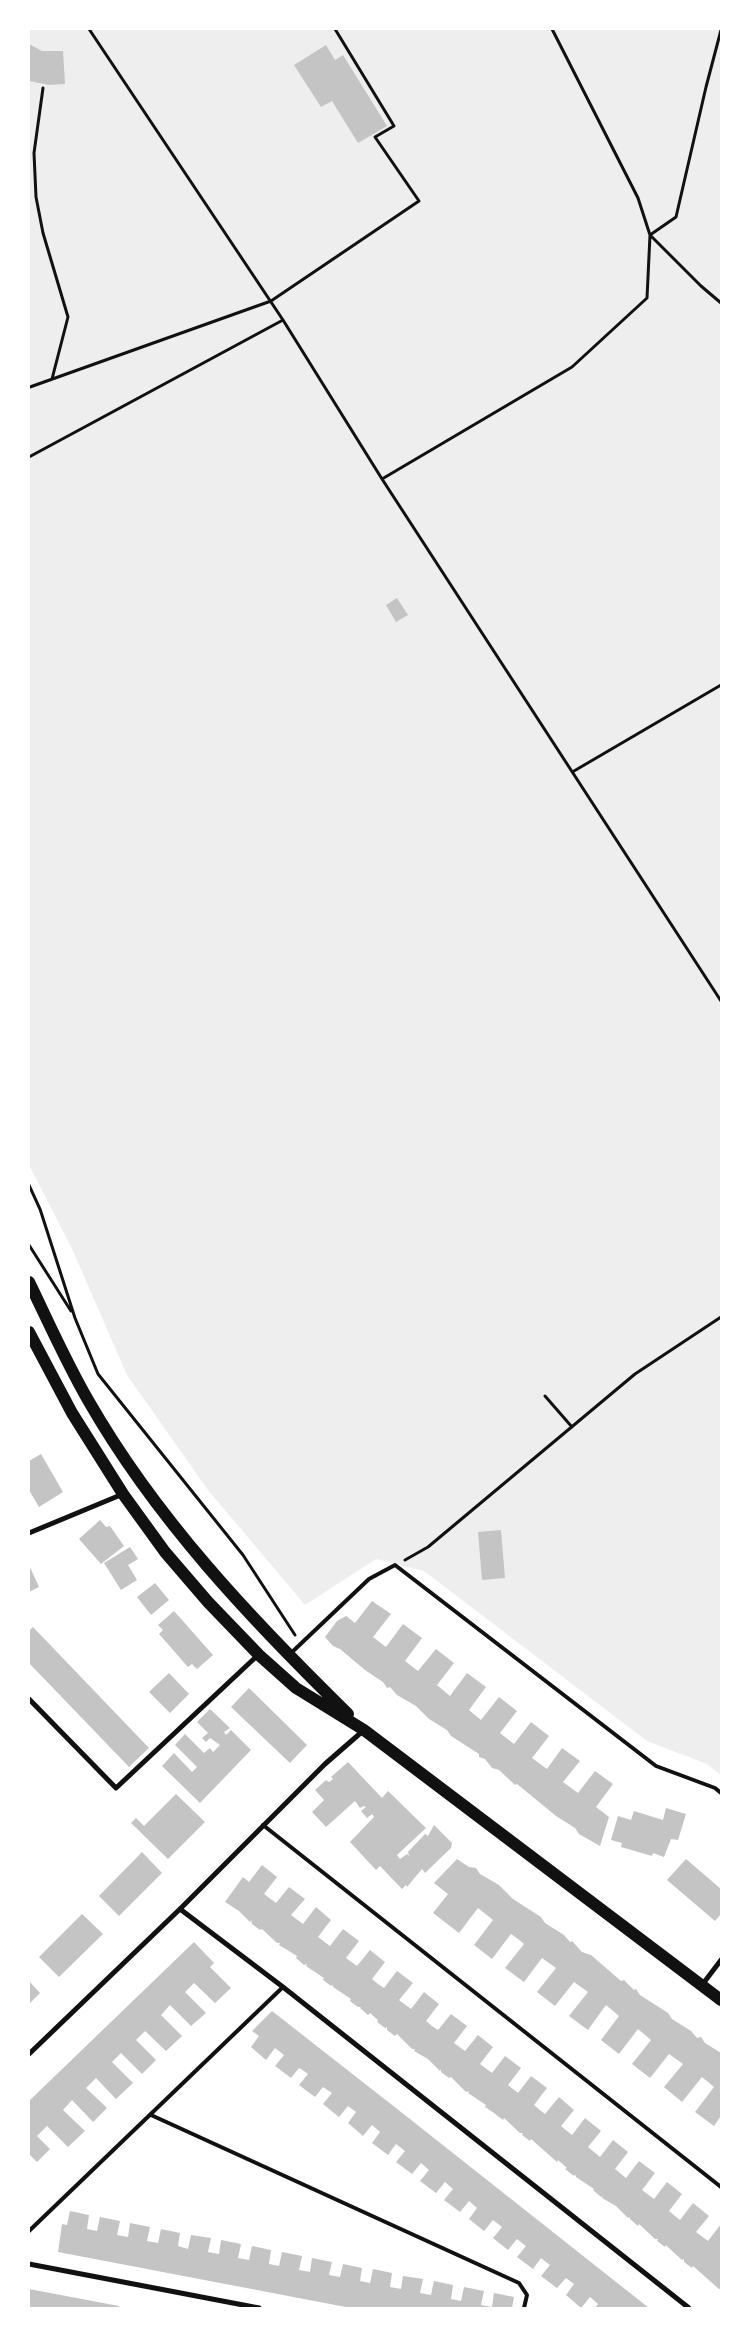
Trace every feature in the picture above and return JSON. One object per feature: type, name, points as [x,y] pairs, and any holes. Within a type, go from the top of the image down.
[{"type":"main road","points":[[29,1282],[88,1400],[143,1484],[183,1538],[289,1656],[364,1730]]},
{"type":"main road","points":[[29,1332],[72,1413],[124,1494],[165,1552],[208,1602],[259,1655],[296,1688],[364,1730],[721,2000]]},
{"type":"street","points":[[29,1533],[124,1494]]},
{"type":"street","points":[[29,1699],[116,1788],[259,1655]]},
{"type":"street","points":[[29,2054],[180,1910],[325,1764],[364,1730]]},
{"type":"street","points":[[180,1910],[282,1987],[689,2308]]},
{"type":"street","points":[[701,1985],[721,1960]]},
{"type":"street","points":[[29,2264],[259,2308]]},
{"type":"lane","points":[[289,1656],[369,1579],[395,1565],[656,1766],[721,1792]]},
{"type":"lane","points":[[263,1825],[721,2187]]},
{"type":"lane","points":[[29,2231],[282,1987]]},
{"type":"lane","points":[[150,2115],[520,2283],[527,2295],[524,2308]]},
{"type":"path","points":[[89,29],[283,320],[382,478],[574,771],[721,1001]]},
{"type":"path","points":[[30,387],[270,301],[419,201],[375,137],[394,126],[335,29]]},
{"type":"path","points":[[382,478],[572,367],[647,298],[650,235],[638,198],[552,29]]},
{"type":"path","points":[[650,235],[676,217],[721,30]]},
{"type":"path","points":[[43,88],[34,153],[36,197],[43,233],[68,317],[51,379]]},
{"type":"path","points":[[650,235],[701,286],[721,303]]},
{"type":"path","points":[[29,457],[283,320]]},
{"type":"path","points":[[574,771],[721,685]]},
{"type":"path","points":[[29,1185],[40,1209],[75,1318],[98,1374],[243,1555],[302,1644]]},
{"type":"path","points":[[29,1245],[57,1286],[75,1318]]},
{"type":"path","points":[[395,1565],[428,1547],[635,1374],[721,1317]]},
{"type":"path","points":[[545,1396],[572,1426]]},
{"type":"shaded area","points":[[29,29],[721,29],[721,1775],[707,1764],[647,1741],[424,1571],[376,1559],[305,1605],[208,1490],[127,1375],[73,1251],[29,1165]]},
{"type":"building","points":[[29,44],[42,51],[63,51],[65,84],[49,85],[29,81]]},
{"type":"building","points":[[326,45],[335,60],[343,55],[387,126],[358,143],[332,101],[321,107],[294,65]]},
{"type":"building","points":[[397,598],[408,615],[396,622],[386,605]]},
{"type":"building","points":[[41,1454],[63,1492],[39,1507],[29,1490],[29,1461]]},
{"type":"building","points":[[100,1520],[106,1527],[110,1526],[124,1546],[101,1564],[79,1539]]},
{"type":"building","points":[[501,1530],[505,1578],[482,1580],[478,1532]]},
{"type":"building","points":[[130,1547],[138,1559],[128,1565],[137,1580],[121,1590],[104,1563]]},
{"type":"building","points":[[29,1565],[39,1587],[29,1592]]},
{"type":"building","points":[[155,1583],[169,1600],[151,1615],[137,1597]]},
{"type":"building","points":[[372,1601],[391,1614],[373,1637],[386,1647],[403,1624],[422,1638],[405,1661],[418,1671],[436,1649],[454,1663],[437,1685],[450,1696],[467,1673],[486,1687],[469,1710],[481,1720],[499,1697],[517,1711],[500,1733],[514,1744],[531,1722],[549,1736],[532,1758],[547,1769],[562,1748],[580,1761],[563,1782],[578,1793],[595,1771],[613,1784],[596,1807],[609,1817],[600,1846],[579,1834],[575,1828],[556,1816],[517,1784],[515,1785],[499,1770],[492,1768],[485,1759],[479,1757],[479,1754],[451,1736],[447,1730],[429,1719],[416,1706],[397,1695],[390,1687],[387,1688],[383,1682],[340,1649],[333,1646],[325,1637],[337,1621],[346,1616],[355,1623]]},
{"type":"building","points":[[174,1611],[213,1655],[197,1669],[192,1664],[188,1667],[159,1634],[163,1630],[158,1625]]},
{"type":"building","points":[[33,1627],[149,1748],[129,1767],[29,1663],[29,1631]]},
{"type":"building","points":[[169,1673],[189,1694],[170,1713],[149,1692]]},
{"type":"building","points":[[249,1688],[307,1745],[290,1763],[231,1707]]},
{"type":"building","points":[[210,1709],[230,1728],[224,1732],[226,1735],[231,1730],[251,1750],[200,1803],[162,1766],[174,1753],[192,1772],[197,1767],[175,1745],[185,1734],[204,1753],[210,1748],[213,1752],[220,1745],[210,1738],[206,1742],[202,1738],[208,1733],[197,1722]]},
{"type":"building","points":[[348,1762],[382,1798],[388,1791],[426,1828],[397,1855],[400,1859],[407,1854],[409,1856],[408,1852],[425,1834],[428,1836],[434,1825],[452,1843],[451,1848],[425,1873],[422,1869],[407,1887],[406,1885],[402,1889],[380,1866],[376,1870],[350,1842],[374,1817],[372,1814],[367,1818],[361,1811],[366,1807],[360,1808],[355,1801],[326,1827],[312,1812],[324,1800],[315,1790],[326,1780],[329,1782],[333,1779],[331,1777]]},
{"type":"building","points":[[176,1794],[205,1822],[168,1859],[131,1823],[136,1818],[144,1826]]},
{"type":"building","points":[[666,1808],[686,1814],[678,1840],[671,1839],[664,1857],[653,1853],[652,1856],[621,1847],[622,1843],[611,1840],[618,1816],[631,1820],[634,1811],[663,1820]]},
{"type":"building","points":[[142,1852],[162,1873],[119,1916],[99,1896]]},
{"type":"building","points":[[457,1859],[469,1867],[476,1868],[480,1874],[499,1885],[513,1899],[541,1917],[545,1923],[564,1935],[570,1942],[572,1941],[582,1952],[591,1955],[621,1981],[624,1980],[634,1990],[636,1989],[640,1995],[668,2013],[672,2019],[691,2031],[697,2038],[701,2037],[705,2043],[721,2053],[721,2116],[714,2126],[695,2112],[714,2087],[702,2077],[682,2102],[664,2087],[683,2064],[669,2054],[650,2078],[632,2064],[651,2040],[638,2029],[619,2054],[601,2040],[619,2016],[606,2005],[588,2030],[569,2016],[588,1992],[574,1982],[555,2006],[537,1992],[556,1968],[542,1958],[524,1982],[505,1968],[524,1944],[518,1939],[511,1934],[492,1959],[474,1945],[493,1920],[478,1908],[459,1933],[433,1913],[448,1894],[434,1883]]},
{"type":"building","points":[[686,1859],[721,1889],[721,1914],[715,1921],[667,1880]]},
{"type":"building","points":[[262,1865],[277,1877],[264,1894],[276,1903],[289,1887],[305,1899],[291,1915],[303,1924],[316,1907],[331,1920],[318,1937],[330,1946],[343,1929],[359,1941],[346,1958],[357,1966],[370,1950],[385,1962],[372,1979],[378,1984],[384,1988],[397,1971],[413,1983],[399,2000],[411,2009],[424,1992],[439,2004],[426,2021],[432,2026],[438,2030],[451,2014],[467,2026],[454,2043],[465,2051],[478,2035],[493,2047],[480,2064],[492,2073],[505,2056],[521,2068],[508,2085],[518,2093],[531,2076],[547,2088],[534,2105],[545,2114],[559,2097],[574,2110],[561,2126],[572,2135],[585,2118],[601,2131],[588,2147],[600,2157],[613,2140],[628,2152],[615,2169],[626,2178],[639,2161],[655,2173],[642,2190],[654,2199],[667,2182],[682,2194],[669,2211],[675,2216],[680,2220],[693,2203],[709,2216],[696,2232],[708,2241],[721,2224],[721,2288],[719,2289],[693,2266],[692,2268],[684,2262],[684,2259],[682,2260],[666,2245],[665,2247],[657,2241],[658,2239],[655,2239],[639,2224],[638,2226],[616,2206],[602,2198],[603,2196],[601,2197],[594,2189],[576,2177],[575,2174],[574,2176],[565,2169],[567,2168],[558,2160],[557,2162],[531,2139],[530,2141],[522,2135],[523,2133],[520,2133],[504,2118],[503,2120],[485,2107],[486,2105],[468,2093],[469,2091],[466,2092],[451,2077],[449,2078],[441,2072],[441,2069],[440,2071],[428,2059],[414,2051],[415,2049],[412,2049],[397,2034],[395,2036],[387,2030],[387,2027],[385,2028],[377,2022],[378,2020],[370,2013],[368,2015],[361,2007],[350,2001],[351,1999],[306,1966],[307,1964],[304,1965],[296,1958],[297,1956],[279,1945],[280,1943],[277,1943],[262,1929],[260,1930],[252,1924],[251,1920],[250,1922],[239,1911],[225,1902],[243,1877],[249,1882]]},
{"type":"building","points":[[82,1914],[103,1934],[59,1977],[39,1957]]},
{"type":"building","points":[[194,1942],[214,1963],[210,1967],[231,1988],[215,2003],[194,1983],[185,1992],[206,2013],[191,2026],[170,2005],[161,2015],[182,2036],[166,2051],[145,2031],[136,2040],[156,2060],[142,2074],[121,2053],[112,2062],[133,2083],[116,2099],[96,2078],[86,2088],[107,2108],[93,2122],[72,2100],[63,2110],[85,2131],[68,2147],[47,2126],[37,2136],[50,2149],[37,2162],[29,2154],[29,2101]]},
{"type":"building","points":[[29,1981],[40,1993],[29,2004]]},
{"type":"building","points":[[272,2011],[649,2308],[595,2308],[598,2304],[590,2297],[581,2308],[566,2295],[574,2284],[566,2278],[557,2288],[541,2276],[550,2265],[541,2258],[533,2269],[517,2257],[526,2246],[517,2239],[508,2250],[493,2238],[502,2227],[493,2220],[484,2231],[469,2219],[477,2208],[469,2201],[460,2212],[444,2200],[453,2189],[445,2182],[436,2193],[420,2181],[429,2170],[421,2163],[412,2174],[396,2162],[405,2151],[396,2144],[388,2155],[372,2143],[380,2132],[372,2125],[363,2136],[348,2123],[356,2112],[348,2106],[339,2117],[323,2104],[332,2093],[323,2087],[315,2097],[299,2085],[308,2074],[299,2068],[291,2078],[275,2066],[284,2055],[275,2048],[266,2060],[251,2047],[259,2036],[252,2031]]},
{"type":"building","points":[[70,2211],[89,2215],[87,2229],[97,2231],[100,2217],[120,2221],[117,2235],[128,2237],[130,2223],[150,2227],[147,2241],[158,2243],[161,2229],[180,2233],[178,2246],[188,2249],[191,2235],[211,2238],[208,2252],[219,2254],[221,2240],[241,2244],[238,2258],[249,2260],[252,2246],[271,2250],[269,2264],[279,2266],[282,2252],[302,2256],[299,2270],[310,2272],[312,2258],[332,2262],[329,2275],[340,2277],[343,2264],[362,2268],[360,2281],[370,2283],[373,2269],[392,2273],[390,2287],[401,2289],[403,2276],[423,2279],[420,2293],[431,2295],[434,2281],[453,2285],[451,2299],[461,2301],[464,2287],[484,2291],[481,2305],[492,2307],[494,2293],[514,2297],[512,2308],[351,2308],[58,2252],[62,2224],[67,2225]]},
{"type":"building","points":[[29,2289],[119,2306],[120,2308],[29,2308]]}]
